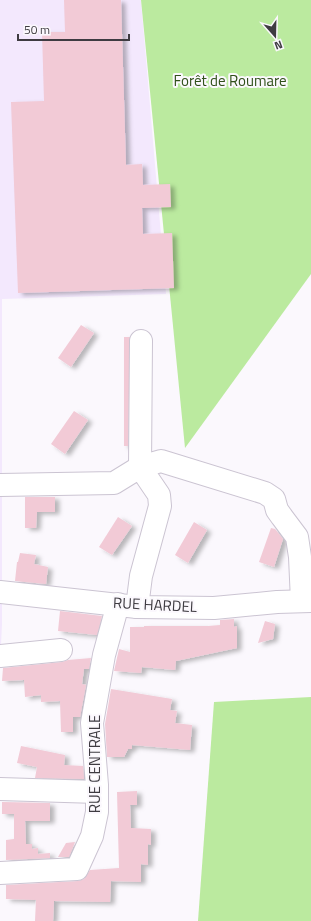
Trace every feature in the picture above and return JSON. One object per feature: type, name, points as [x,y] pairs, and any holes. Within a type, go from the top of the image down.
[{"type":"street","points":[[140,467],[141,341]]},
{"type":"street","points":[[0,485],[114,483],[140,467],[161,461],[265,493],[274,499],[277,510],[297,537],[307,601]]},
{"type":"street","name":"RUE CENTRALE","points":[[0,873],[77,869],[92,836],[96,812],[97,792],[92,723],[104,655],[141,576],[160,506],[159,495],[140,467]]},
{"type":"street","name":"RUE HARDEL","points":[[0,592],[127,606],[214,608],[307,601]]},
{"type":"street","points":[[0,656],[61,650]]},
{"type":"street","points":[[0,789],[97,792]]},
{"type":"shaded area","points":[[0,0],[141,0],[166,294],[2,299],[2,624],[0,666]]},
{"type":"green space","name":"Forêt de Roumare","points":[[141,0],[311,0],[311,274],[185,448]]},
{"type":"green space","points":[[311,697],[311,921],[198,921],[214,702]]},
{"type":"building","points":[[64,0],[121,0],[126,165],[142,164],[143,185],[170,184],[171,207],[142,208],[143,234],[172,233],[174,288],[18,293],[11,102],[44,101],[42,32],[65,32]]},
{"type":"building","points":[[81,325],[94,333],[71,367],[58,358]]},
{"type":"building","points":[[124,337],[130,337],[128,446],[124,446]]},
{"type":"building","points":[[74,411],[88,420],[65,454],[51,444]]},
{"type":"building","points":[[25,497],[55,497],[55,512],[37,512],[36,528],[25,528]]},
{"type":"building","points":[[118,517],[132,526],[112,555],[99,547]]},
{"type":"building","points":[[194,522],[207,530],[188,563],[175,555]]},
{"type":"building","points":[[271,528],[275,529],[283,539],[274,567],[259,562]]},
{"type":"building","points":[[20,553],[36,555],[34,564],[48,567],[46,584],[15,581],[17,562]]},
{"type":"building","points":[[60,611],[102,616],[97,635],[58,631]]},
{"type":"building","points":[[234,619],[234,627],[237,626],[237,648],[176,661],[175,670],[142,667],[141,673],[114,671],[119,649],[130,652],[130,627],[208,626],[220,625],[220,620]]},
{"type":"building","points":[[265,621],[275,624],[273,639],[258,643]]},
{"type":"building","points":[[91,658],[89,669],[84,669],[82,684],[86,685],[80,717],[73,717],[73,732],[61,732],[60,701],[41,702],[41,695],[25,697],[24,680],[2,681],[3,668]]},
{"type":"building","points":[[111,689],[172,699],[170,710],[177,711],[175,723],[192,725],[190,750],[132,745],[132,749],[128,749],[124,757],[107,757],[105,724]]},
{"type":"building","points":[[21,746],[65,755],[64,765],[83,766],[84,779],[35,778],[37,767],[17,763]]},
{"type":"building","points":[[137,791],[137,805],[130,805],[131,828],[151,829],[151,845],[148,844],[148,865],[141,864],[141,882],[111,881],[110,902],[54,901],[53,921],[35,921],[36,900],[6,899],[6,885],[78,881],[84,879],[90,870],[119,868],[117,792]]},
{"type":"building","points":[[2,802],[50,803],[50,821],[25,821],[26,844],[32,844],[32,849],[38,848],[38,854],[50,853],[50,858],[6,860],[6,840],[14,839],[14,814],[2,814]]},
{"type":"building","points":[[75,842],[69,857],[58,857],[66,843]]}]
